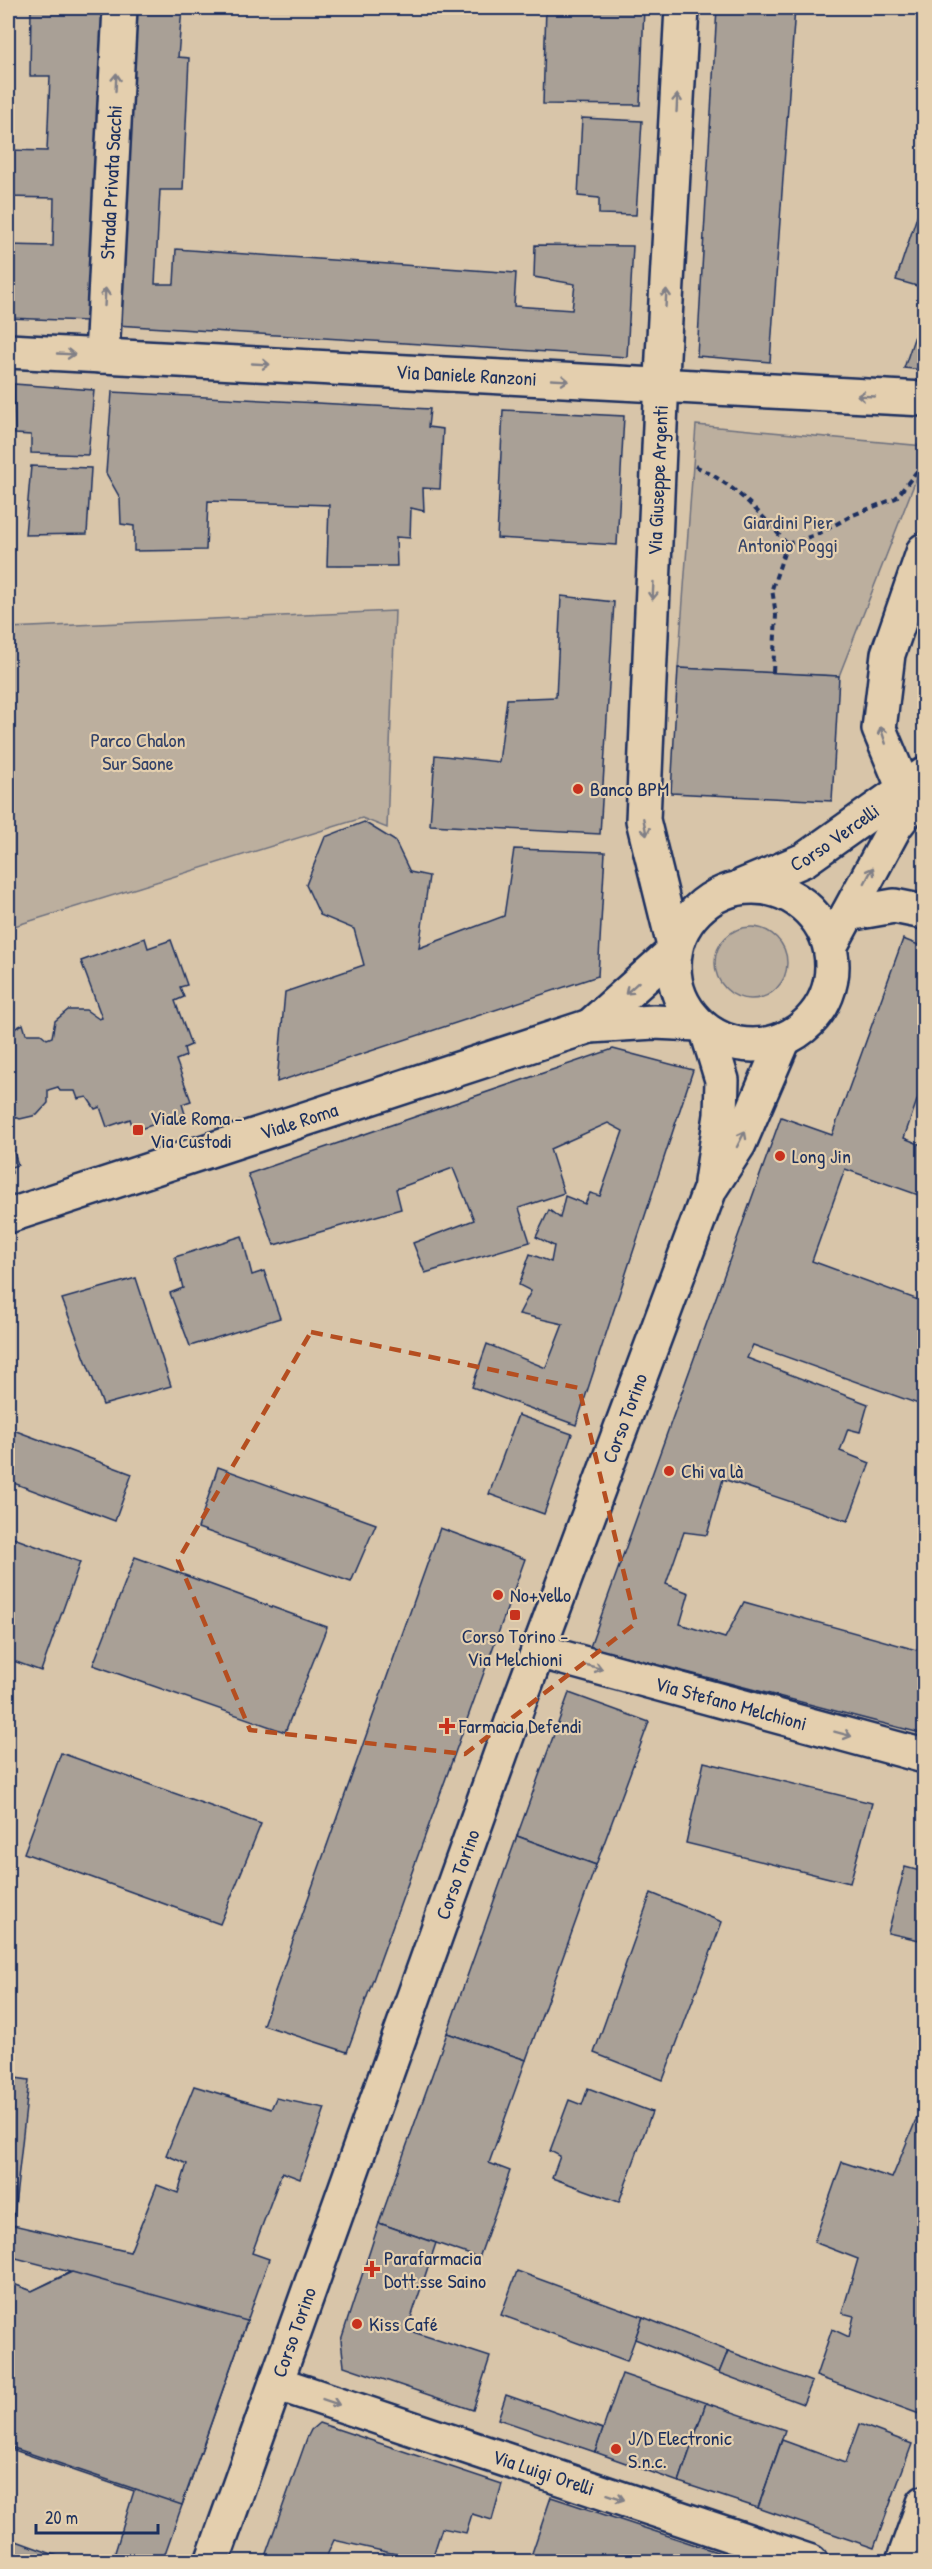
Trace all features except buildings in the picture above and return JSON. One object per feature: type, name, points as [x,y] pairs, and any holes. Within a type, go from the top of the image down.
[{"type":"street","name":"Strada Privata Sacchi","points":[[102,356],[120,8]]},
{"type":"street","name":"Via Giuseppe Argenti","points":[[675,950],[643,820],[662,385],[682,8]]},
{"type":"street","name":"Via Daniele Ranzoni","points":[[8,351],[924,399]]},
{"type":"street","points":[[918,784],[879,729],[888,654],[924,550]]},
{"type":"street","name":"Corso Vercelli","points":[[737,888],[804,860],[918,784]]},
{"type":"street","name":"Corso Vercelli","points":[[831,945],[918,784]]},
{"type":"street","points":[[761,887],[784,893],[805,905],[821,923],[831,945],[833,973],[825,1000],[808,1023],[784,1039],[753,1046],[729,1042],[702,1028],[678,993],[674,972],[675,950],[683,929],[696,910],[715,896],[737,888],[761,887]]},
{"type":"street","points":[[848,914],[894,906],[924,912]]},
{"type":"street","name":"Viale Roma","points":[[590,1026],[675,950]]},
{"type":"street","name":"Viale Roma","points":[[8,1216],[590,1026],[654,1022],[702,1028]]},
{"type":"street","name":"Corso Torino","points":[[702,1028],[722,1080],[722,1115],[716,1137],[710,1189]]},
{"type":"street","name":"Corso Torino","points":[[212,2562],[538,1651],[710,1189],[739,1144],[784,1039]]},
{"type":"street","name":"Via Stefano Melchioni","points":[[538,1651],[924,1756]]},
{"type":"street","name":"Via Luigi Orelli","points":[[276,2383],[811,2562]]},
{"type":"street","points":[[903,2562],[924,2503]]},
{"type":"path","points":[[787,544],[818,534],[853,515],[896,498],[924,462]]},
{"type":"path","points":[[692,465],[718,477],[757,508],[787,544]]},
{"type":"path","points":[[773,672],[776,615],[772,589],[787,544]]},
{"type":"highlighted area","points":[[311,1332],[579,1388],[636,1623],[465,1754],[250,1730],[178,1560]]},
{"type":"green space","name":"Giardini Pier Antonio Poggi","points":[[696,425],[924,446],[924,459],[839,676],[678,668]]},
{"type":"green space","name":"Parco Chalon Sur Saone","points":[[395,611],[387,828],[362,818],[8,928],[8,628]]},
{"type":"green space","points":[[758,927],[777,937],[785,949],[787,963],[785,977],[777,989],[765,997],[744,999],[725,989],[717,977],[715,956],[725,937],[737,929]]},
{"type":"place","name":"Banco BPM","points":[[578,789]]},
{"type":"place","name":"Viale Roma - Via Custodi","points":[[138,1130]]},
{"type":"place","name":"Long Jin","points":[[780,1156]]},
{"type":"place","name":"Chi va là","points":[[669,1471]]},
{"type":"place","name":"No+vello","points":[[498,1595]]},
{"type":"place","name":"Corso Torino - Via Melchioni","points":[[515,1615]]},
{"type":"place","name":"Farmacia Defendi","points":[[447,1726]]},
{"type":"place","name":"Parafarmacia Dott.sse Saino","points":[[372,2269]]},
{"type":"place","name":"Kiss Café","points":[[357,2324]]},
{"type":"place","name":"J/D Electronic S.n.c.","points":[[616,2449]]}]
